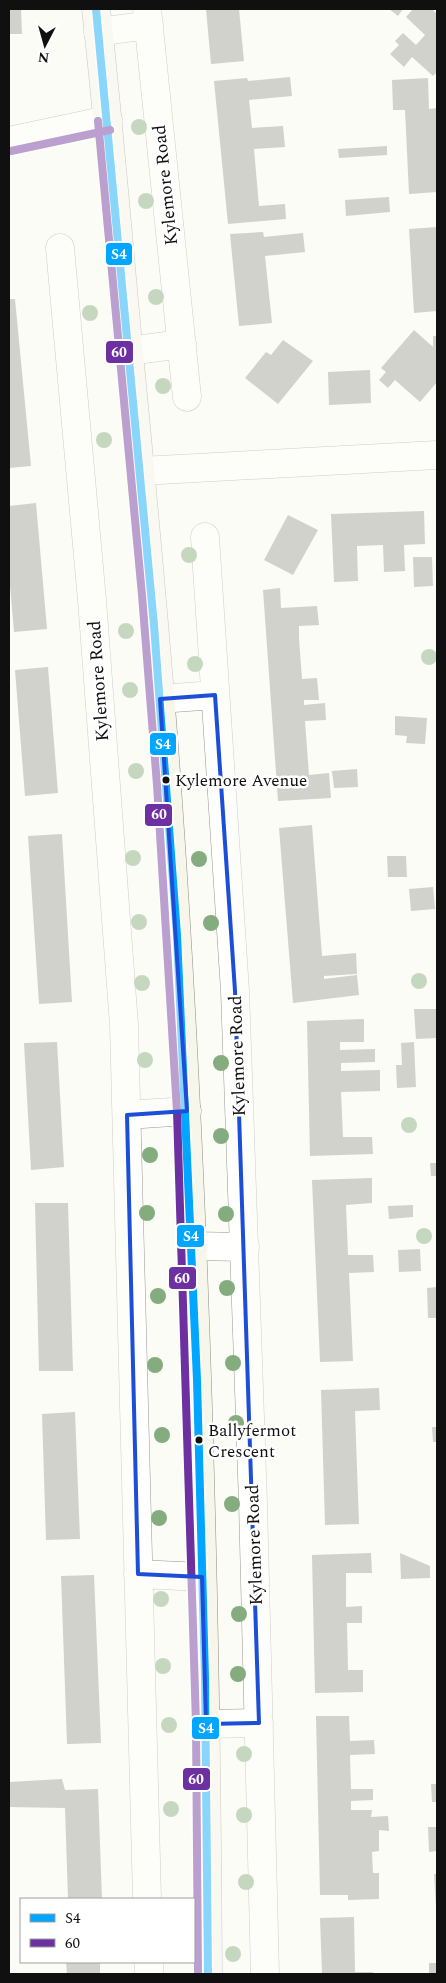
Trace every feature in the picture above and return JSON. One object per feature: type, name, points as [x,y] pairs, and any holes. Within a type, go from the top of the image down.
[{"type":"main road","name":"Kylemore Road","points":[[97,20],[108,120],[160,699],[187,1111],[206,1724],[208,1974]]},
{"type":"street","name":"Kylemore Road","points":[[97,20],[148,17],[187,397]]},
{"type":"street","points":[[9,141],[108,120]]},
{"type":"street","name":"Kylemore Road","points":[[60,248],[97,670],[124,1025],[147,1898]]},
{"type":"street","points":[[128,351],[182,344]]},
{"type":"street","points":[[140,471],[437,455]]},
{"type":"street","name":"Kylemore Road","points":[[205,537],[235,990],[245,1247],[265,1974]]},
{"type":"street","points":[[160,699],[215,695]]},
{"type":"street","points":[[127,1115],[187,1111]]},
{"type":"street","points":[[192,1246],[245,1247]]},
{"type":"street","points":[[138,1574],[202,1577]]},
{"type":"street","points":[[206,1724],[259,1722]]},
{"type":"highlighted area","points":[[215,695],[235,991],[259,1723],[206,1724],[202,1577],[138,1574],[127,1115],[187,1111],[160,699]]},
{"type":"building","points":[[9,9],[21,9],[22,34],[9,34]]},
{"type":"building","points":[[206,9],[239,9],[244,61],[211,64]]},
{"type":"building","points":[[389,9],[403,9],[398,16]]},
{"type":"building","points":[[413,9],[432,9],[437,14],[437,72],[433,76],[412,57],[404,67],[390,54],[399,45],[395,41],[403,33],[416,45],[425,35],[406,17]]},
{"type":"building","points":[[290,77],[292,96],[249,100],[252,128],[283,126],[285,147],[254,149],[259,206],[285,204],[286,219],[228,224],[214,81],[247,78],[248,81]]},
{"type":"building","points":[[428,78],[429,109],[437,108],[437,192],[409,194],[405,110],[393,110],[392,80]]},
{"type":"building","points":[[387,146],[387,155],[339,158],[338,149]]},
{"type":"building","points":[[389,197],[390,212],[346,216],[345,200]]},
{"type":"building","points":[[437,227],[437,311],[414,313],[409,229]]},
{"type":"building","points":[[263,232],[264,237],[303,233],[305,252],[265,256],[272,323],[239,326],[230,234]]},
{"type":"building","points":[[9,299],[15,299],[31,466],[9,468]]},
{"type":"building","points":[[414,330],[433,347],[433,336],[437,336],[437,382],[420,402],[395,380],[388,388],[379,380],[386,372],[381,368]]},
{"type":"building","points":[[283,340],[313,361],[278,404],[245,378],[266,352],[271,355]]},
{"type":"building","points":[[370,370],[371,403],[329,405],[328,372]]},
{"type":"building","points":[[36,503],[47,629],[14,632],[9,574],[9,506]]},
{"type":"building","points":[[424,511],[425,544],[404,545],[405,571],[384,572],[383,545],[357,546],[358,581],[334,582],[331,514]]},
{"type":"building","points":[[288,515],[318,530],[293,575],[264,560]]},
{"type":"building","points":[[413,557],[432,557],[433,586],[414,587]]},
{"type":"building","points":[[280,588],[281,608],[317,606],[319,625],[299,626],[302,679],[317,678],[319,700],[304,700],[304,705],[325,703],[326,720],[305,721],[309,775],[329,773],[331,798],[278,801],[263,590]]},
{"type":"building","points":[[48,667],[58,793],[25,796],[15,670]]},
{"type":"building","points":[[395,716],[427,718],[425,744],[406,743],[407,736],[395,735]]},
{"type":"building","points":[[357,769],[358,787],[334,788],[332,771]]},
{"type":"building","points":[[312,825],[322,956],[356,953],[357,974],[324,976],[324,979],[357,975],[359,995],[293,1003],[279,828]]},
{"type":"building","points":[[62,834],[72,1002],[39,1004],[28,836]]},
{"type":"building","points":[[387,856],[406,856],[407,877],[388,877]]},
{"type":"building","points":[[433,887],[435,909],[411,911],[409,889]]},
{"type":"building","points":[[414,1009],[437,1009],[437,1038],[416,1039]]},
{"type":"building","points":[[364,1019],[364,1042],[340,1042],[340,1050],[375,1049],[375,1062],[341,1063],[341,1071],[380,1070],[380,1091],[341,1092],[343,1137],[372,1137],[373,1154],[310,1156],[307,1021]]},
{"type":"building","points":[[57,1042],[64,1167],[31,1170],[24,1043]]},
{"type":"building","points":[[414,1042],[416,1087],[397,1088],[396,1065],[402,1065],[401,1043]]},
{"type":"building","points":[[430,1163],[437,1163],[437,1176],[431,1176]]},
{"type":"building","points":[[372,1178],[372,1203],[346,1205],[348,1255],[373,1255],[374,1272],[349,1273],[353,1361],[320,1362],[312,1180]]},
{"type":"building","points":[[35,1203],[68,1203],[73,1371],[39,1371]]},
{"type":"building","points":[[413,1205],[413,1217],[389,1219],[388,1206]]},
{"type":"building","points":[[420,1249],[421,1271],[399,1272],[398,1250]]},
{"type":"building","points":[[437,1287],[437,1318],[428,1318],[427,1288]]},
{"type":"building","points":[[379,1388],[380,1410],[355,1411],[359,1524],[325,1525],[321,1390]]},
{"type":"building","points":[[75,1412],[80,1539],[46,1540],[42,1414]]},
{"type":"building","points":[[432,1427],[437,1427],[437,1442],[433,1442]]},
{"type":"building","points":[[371,1553],[372,1573],[346,1573],[346,1607],[362,1606],[362,1623],[347,1623],[348,1670],[363,1670],[363,1692],[315,1693],[312,1555]]},
{"type":"building","points":[[400,1553],[430,1566],[430,1578],[401,1579]]},
{"type":"building","points":[[94,1575],[101,1743],[67,1744],[61,1576]]},
{"type":"building","points":[[316,1716],[349,1716],[350,1741],[374,1740],[375,1754],[350,1755],[351,1789],[373,1789],[373,1800],[351,1801],[351,1810],[372,1810],[371,1817],[388,1816],[389,1831],[379,1830],[379,1851],[372,1852],[373,1873],[379,1873],[379,1899],[348,1900],[348,1895],[320,1895]]},
{"type":"building","points":[[62,1779],[65,1790],[98,1789],[102,1898],[68,1898],[65,1808],[9,1807],[9,1782]]},
{"type":"building","points":[[431,1784],[437,1784],[437,1802],[432,1802]]},
{"type":"building","points":[[428,1827],[437,1827],[437,1851],[429,1852]]},
{"type":"building","points":[[434,1874],[437,1874],[437,1907],[436,1907]]},
{"type":"building","points":[[354,1917],[355,1972],[373,1972],[373,1974],[322,1974],[320,1918]]},
{"type":"building","points":[[66,1963],[100,1963],[100,1974],[67,1974]]},
{"type":"building","points":[[429,1963],[437,1963],[437,1974],[429,1974]]},
{"type":"transit line","name":"S4","points":[[96,9],[154,625],[177,935],[197,1380],[205,1677],[208,1974]]},
{"type":"transit line","name":"60","points":[[98,121],[142,595],[157,785],[177,1111],[196,1724],[198,1974]]},
{"type":"transit line","name":"60","points":[[11,151],[110,130]]},
{"type":"place","name":"Kylemore Avenue","points":[[166,780]]},
{"type":"place","name":"Ballyfermot Crescent","points":[[199,1440]]}]
